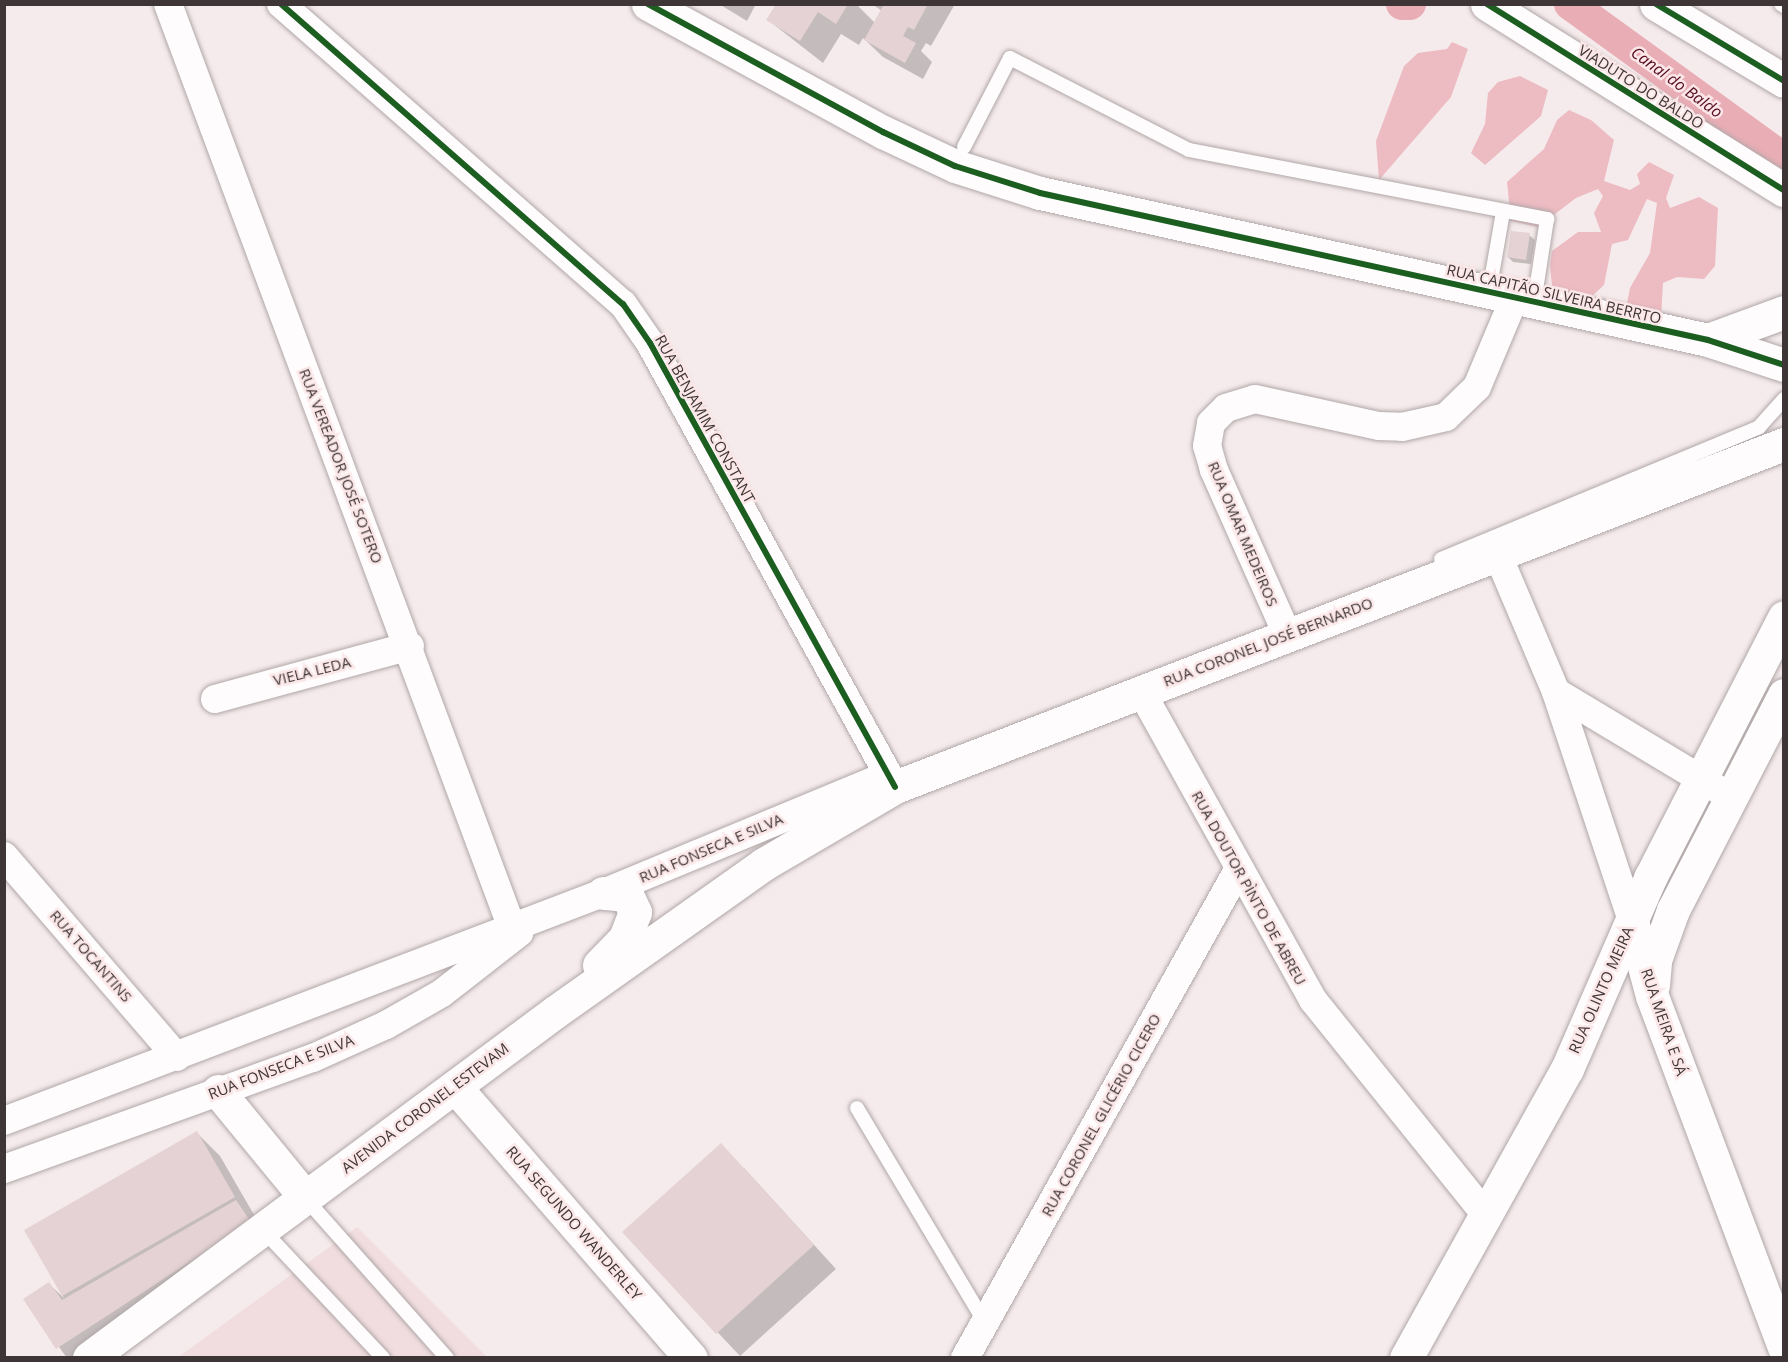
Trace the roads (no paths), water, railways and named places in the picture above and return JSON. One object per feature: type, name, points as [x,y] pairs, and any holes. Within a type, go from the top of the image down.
[{"type":"main road","name":"RUA CAPITÃO SILVEIRA BERRTO","points":[[648,4],[956,166],[1126,215],[1513,289],[1708,340],[1784,365]]},
{"type":"main road","name":"VIADUTO DO BALDO","points":[[1487,4],[1784,189]]},
{"type":"main road","points":[[1656,4],[1784,81]]},
{"type":"main road","points":[[1708,340],[1784,312]]},
{"type":"main road","name":"RUA CORONEL JOSÉ BERNARDO","points":[[764,864],[892,781],[1141,691],[1285,630],[1497,553],[1784,444]]},
{"type":"main road","name":"RUA OLINTO MEIRA","points":[[1406,1358],[1567,1069],[1698,778],[1784,617]]},
{"type":"main road","points":[[1652,996],[1662,935],[1784,695]]},
{"type":"main road","name":"AVENIDA CORONEL ESTEVAM","points":[[89,1358],[456,1088],[555,1012],[764,864]]},
{"type":"main road","points":[[555,1012],[632,926],[635,912],[627,895],[603,893]]},
{"type":"main road","name":"RUA MEIRA E SÁ","points":[[1632,921],[1652,996],[1776,1307],[1784,1348]]},
{"type":"main road","name":"RUA SEGUNDO WANDERLEY","points":[[456,1088],[691,1358]]},
{"type":"main road","points":[[218,1091],[305,1197]]},
{"type":"street","name":"RUA VEREADOR JOSÉ SOTERO","points":[[168,4],[410,646],[523,924]]},
{"type":"street","name":"RUA BENJAMIM CONSTANT","points":[[281,4],[623,304],[650,344],[892,781]]},
{"type":"street","name":"RUA OMAR MEDEIROS","points":[[1285,630],[1214,470],[1207,446],[1211,423],[1226,408],[1256,399],[1379,426],[1446,417],[1477,387],[1513,289]]},
{"type":"street","name":"RUA MEIRA E SÁ","points":[[1497,553],[1556,692],[1632,921]]},
{"type":"street","name":"VIELA LEDA","points":[[215,699],[410,646]]},
{"type":"street","name":"RUA DOUTOR PÌNTO DE ABREU","points":[[1141,691],[1237,872],[1313,1000],[1486,1215]]},
{"type":"street","points":[[1556,692],[1731,797]]},
{"type":"street","name":"RUA FONSECA E SILVA","points":[[4,1121],[177,1057],[892,781]]},
{"type":"street","name":"RUA TOCANTINS","points":[[4,856],[177,1057]]},
{"type":"street","name":"RUA CORONEL GLICÉRIO CICERO","points":[[966,1358],[1237,872]]},
{"type":"street","name":"RUA FONSECA E SILVA","points":[[4,1169],[218,1091],[386,1025],[442,993],[523,924]]},
{"type":"lane","points":[[964,147],[1010,58],[1189,150],[1547,219],[1513,289]]},
{"type":"lane","points":[[1503,212],[1513,289]]},
{"type":"lane","name":"RUA CORONEL JOSÉ BERNARDO","points":[[892,781],[1285,630],[1759,427],[1784,399]]},
{"type":"lane","points":[[857,1108],[985,1323]]},
{"type":"lane","points":[[305,1197],[447,1358]]},
{"type":"lane","points":[[262,1229],[383,1358]]},
{"type":"waterway","name":"Canal do Baldo","points":[[1402,4],[1410,4]]},
{"type":"waterway","name":"Canal do Baldo","points":[[1570,4],[1784,159]]}]
